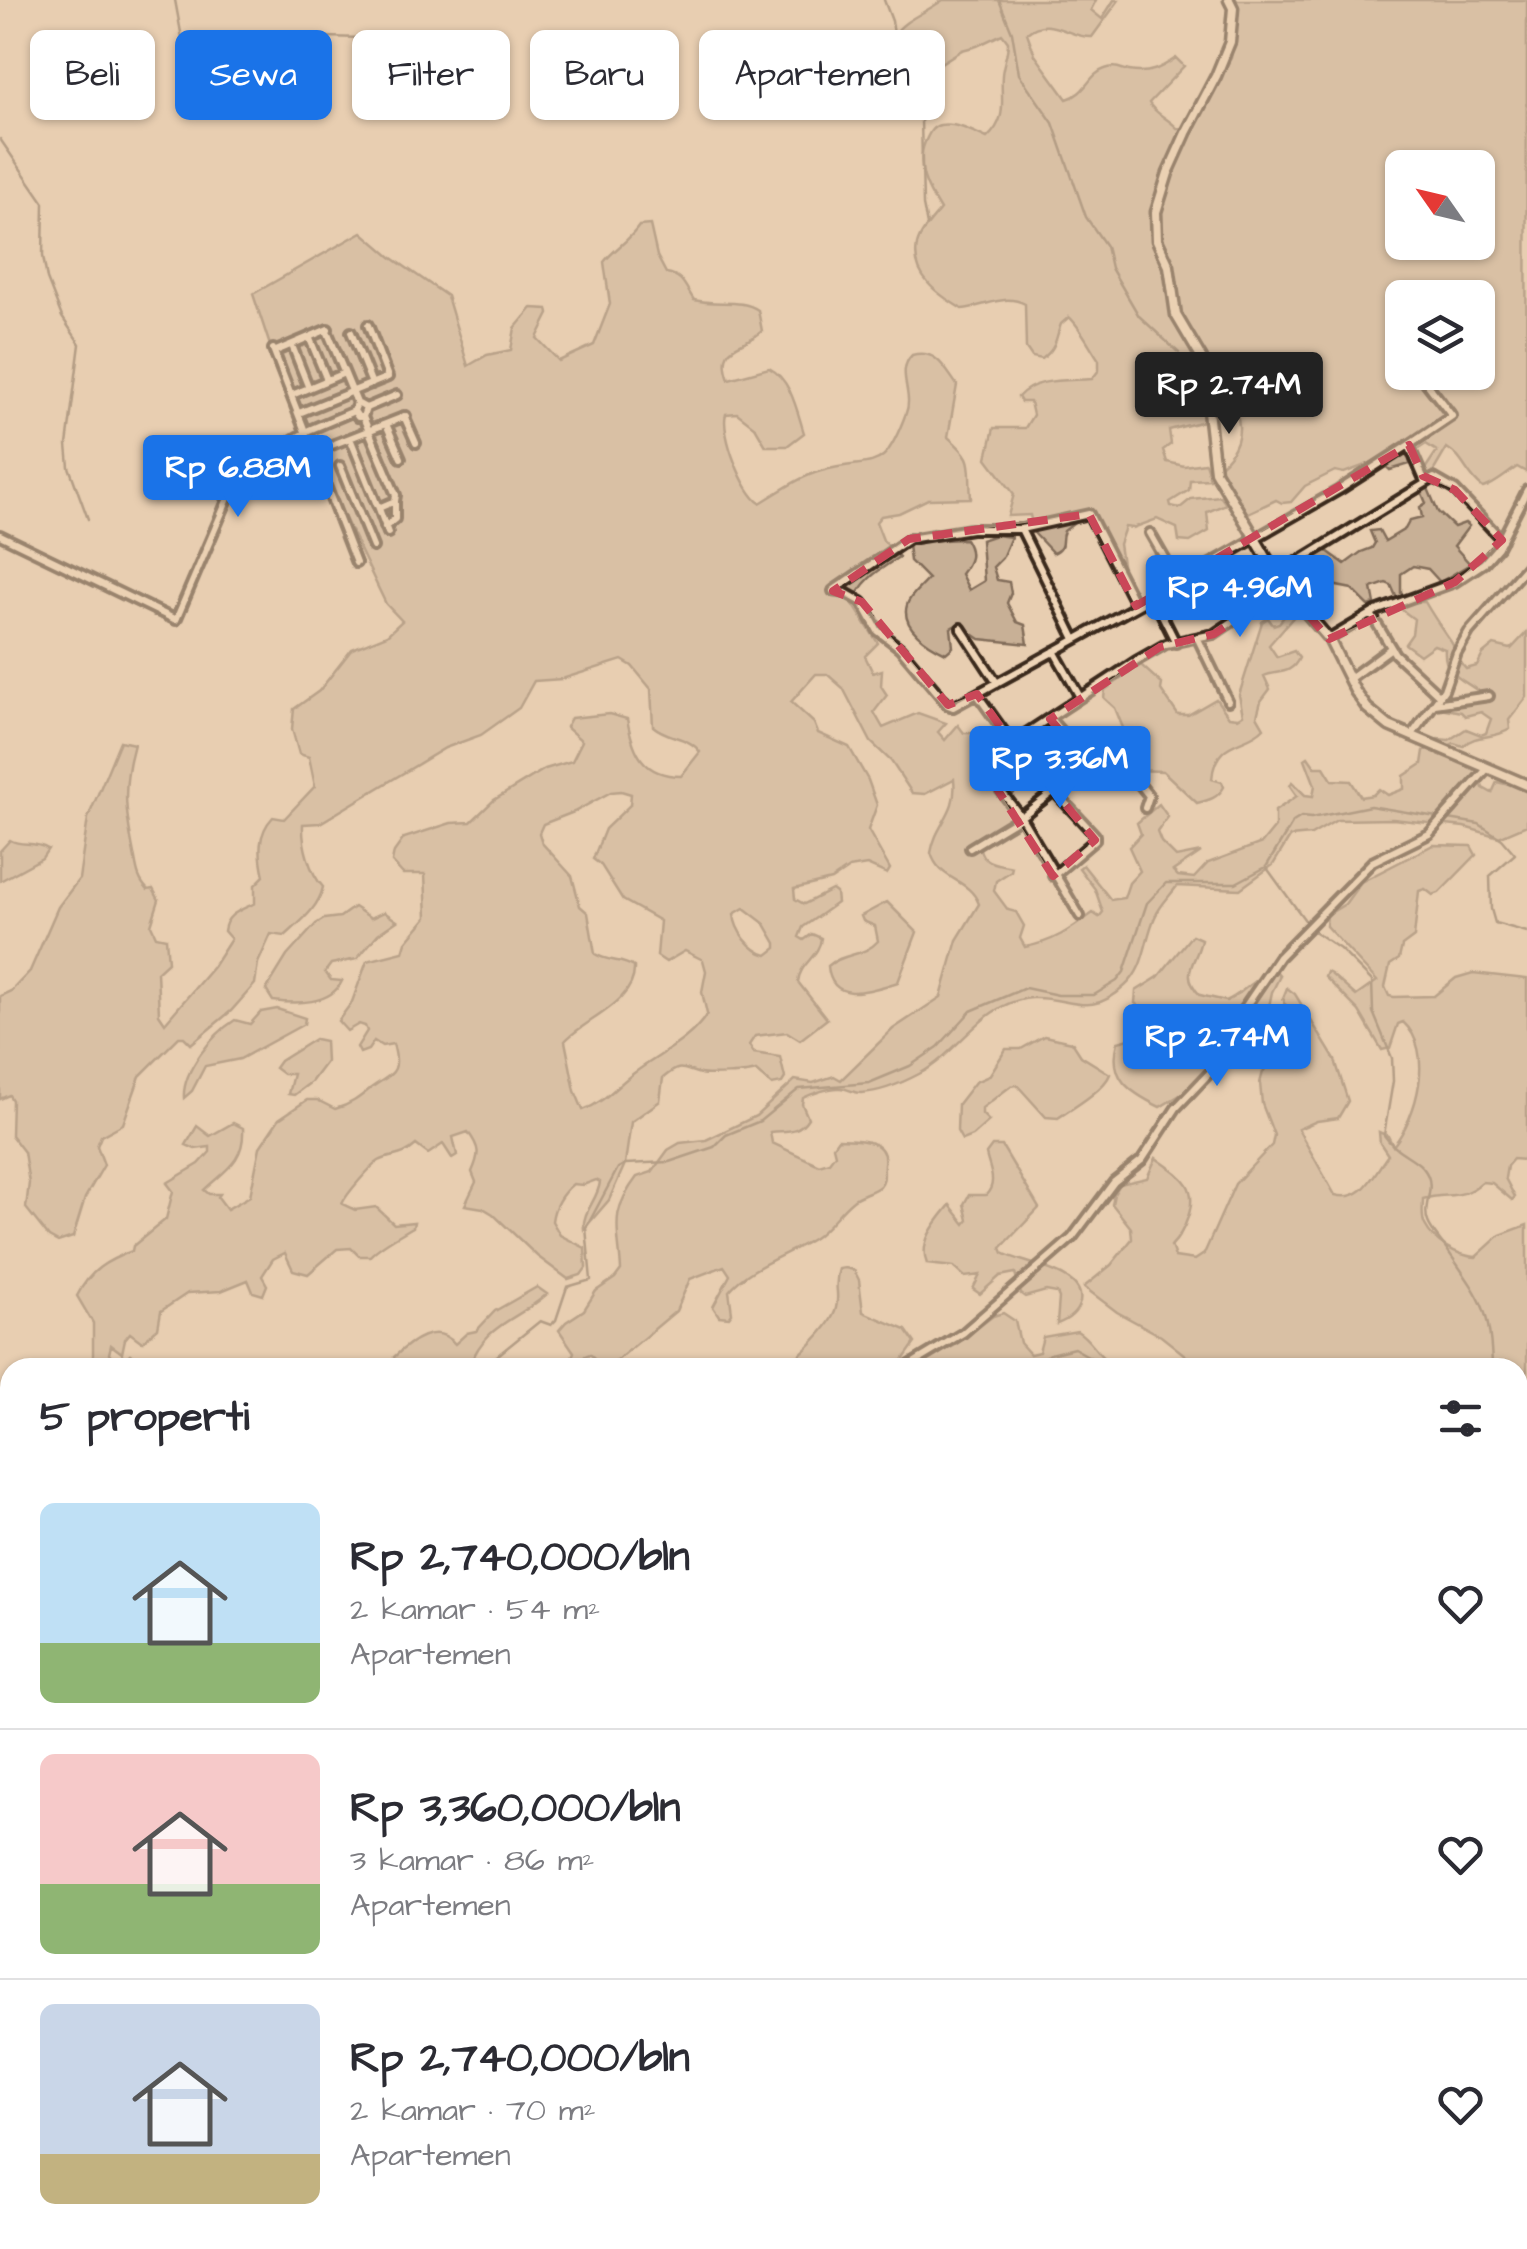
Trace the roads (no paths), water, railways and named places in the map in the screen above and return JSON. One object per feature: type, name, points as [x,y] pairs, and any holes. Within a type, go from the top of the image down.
[{"type":"main road","points":[[1229,0],[1233,21],[1230,42],[1168,172],[1155,227],[1172,277],[1176,316],[1202,360],[1215,471],[1284,588],[1329,639],[1349,679],[1375,716],[1411,736],[1527,786]]},
{"type":"street","points":[[299,414],[388,377],[368,325]]},
{"type":"street","points":[[350,438],[386,530],[395,519],[396,495],[362,417],[358,417],[328,331],[274,350],[356,562]]},
{"type":"street","points":[[351,332],[372,384]]},
{"type":"street","points":[[310,340],[327,380]]},
{"type":"street","points":[[292,348],[308,386]]},
{"type":"street","points":[[292,395],[342,374]]},
{"type":"street","points":[[1136,606],[1088,514],[1021,529],[971,528],[909,539],[833,591],[862,602],[878,631],[900,648],[948,705],[957,706],[1075,639],[1136,606],[1178,582],[1409,445],[1452,416],[1432,390]]},
{"type":"street","points":[[0,535],[176,620],[235,482],[253,464],[307,432],[356,407],[366,408],[397,395]]},
{"type":"street","points":[[362,417],[366,408]]},
{"type":"street","points":[[314,452],[405,416],[416,443]]},
{"type":"street","points":[[386,424],[401,458]]},
{"type":"street","points":[[1409,445],[1426,482]]},
{"type":"street","points":[[340,466],[372,547]]},
{"type":"street","points":[[1276,575],[1434,478],[1447,484],[1502,540]]},
{"type":"street","points":[[1329,639],[1371,614],[1455,582],[1484,563],[1502,540],[1527,490]]},
{"type":"street","points":[[378,505],[395,501]]},
{"type":"street","points":[[1021,529],[1075,639]]},
{"type":"street","points":[[1150,533],[1178,582]]},
{"type":"street","points":[[1411,736],[1440,696],[1469,632],[1527,566]]},
{"type":"street","points":[[1080,916],[1021,817],[983,764],[986,758],[1160,647],[1198,640],[1237,622],[1284,588]]},
{"type":"street","points":[[1153,596],[1176,642]]},
{"type":"street","points":[[1371,614],[1391,648],[1440,696]]},
{"type":"street","points":[[960,628],[997,683]]},
{"type":"street","points":[[1198,640],[1228,701]]},
{"type":"street","points":[[1349,679],[1391,648]]},
{"type":"street","points":[[1054,651],[1080,697]]},
{"type":"street","points":[[977,694],[1012,743]]},
{"type":"street","points":[[1434,704],[1488,696]]},
{"type":"street","points":[[1050,718],[1089,764]]},
{"type":"street","points":[[970,848],[1021,817],[1105,752],[1115,754],[1149,796],[1145,808]]},
{"type":"street","points":[[922,1358],[963,1333],[1072,1238],[1114,1182],[1142,1160],[1176,1108],[1220,1062],[1237,1019],[1278,957],[1372,862],[1429,834],[1486,770]]},
{"type":"street","points":[[1053,876],[1096,840],[1055,792]]},
{"type":"waterway","points":[[175,0],[184,49],[198,60],[219,62],[261,48],[294,51],[323,37],[365,38],[433,89],[461,121]]},
{"type":"waterway","points":[[884,0],[897,53],[921,119],[927,225]]},
{"type":"waterway","points":[[999,0],[1012,32],[1019,74],[1053,123],[1086,217],[1106,246],[1111,268],[1139,316],[1179,353]]},
{"type":"waterway","points":[[0,139],[44,203],[43,256],[47,279],[62,317],[80,344],[67,445],[69,467],[88,519]]},
{"type":"waterway","points":[[494,1358],[540,1321],[551,1325],[567,1287],[591,1280],[586,1228],[618,1168],[625,1164],[669,1162],[714,1147],[726,1135],[760,1121],[799,1089],[869,1083],[910,1066],[938,1047],[971,1011],[1025,988],[1058,995],[1094,995],[1124,972],[1147,903],[1166,883],[1236,883],[1266,867],[1293,822],[1301,817],[1370,806],[1479,824],[1502,839],[1515,854],[1490,876],[1495,923],[1527,932]]},
{"type":"waterway","points":[[1267,868],[1312,930],[1340,949],[1372,981],[1373,1012],[1392,1058],[1393,1081],[1384,1135],[1420,1164],[1428,1176],[1428,1222],[1483,1307],[1491,1358]]},
{"type":"waterway","points":[[1043,1358],[1074,1348],[1092,1358]]}]
